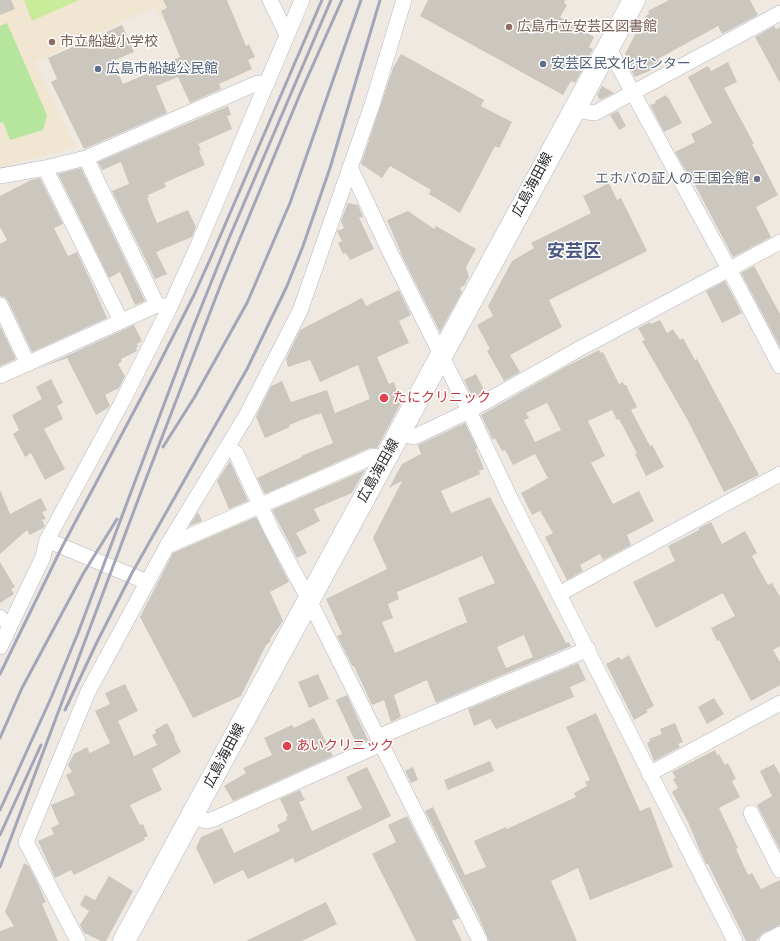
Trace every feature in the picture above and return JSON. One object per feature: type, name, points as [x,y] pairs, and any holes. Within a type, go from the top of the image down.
[{"type":"main road","name":"広島海田線","points":[[124,941],[634,0]]},
{"type":"street","points":[[270,0],[287,35]]},
{"type":"street","points":[[0,647],[43,557],[47,540],[122,402],[163,306],[196,250],[302,0]]},
{"type":"street","points":[[78,941],[26,842],[88,692],[167,546],[246,416],[300,310],[372,105],[404,0]]},
{"type":"street","points":[[574,110],[595,113],[780,13]]},
{"type":"street","points":[[608,47],[780,366]]},
{"type":"street","points":[[0,176],[45,168],[86,158],[255,84],[268,82]]},
{"type":"street","points":[[86,158],[163,306]]},
{"type":"street","points":[[350,167],[511,500],[735,941]]},
{"type":"street","points":[[45,168],[121,320]]},
{"type":"street","points":[[400,433],[414,437],[469,411],[586,345],[780,242]]},
{"type":"street","points":[[0,306],[28,364]]},
{"type":"street","points":[[0,376],[121,320],[163,306]]},
{"type":"street","points":[[227,447],[236,453],[272,531],[309,600],[480,941]]},
{"type":"street","points":[[167,546],[374,456],[384,460]]},
{"type":"street","points":[[559,594],[780,474]]},
{"type":"street","points":[[47,540],[147,582]]},
{"type":"street","points":[[0,619],[17,612]]},
{"type":"street","points":[[192,816],[207,821],[214,819],[379,740],[588,649]]},
{"type":"street","points":[[649,774],[780,703]]},
{"type":"street","points":[[751,813],[780,870]]},
{"type":"street","points":[[767,941],[780,934]]},
{"type":"shaded area","points":[[0,0],[209,0],[161,22],[155,7],[35,62],[76,147],[0,167]]},
{"type":"green space","points":[[24,0],[79,0],[32,21]]},
{"type":"green space","points":[[7,23],[47,115],[43,130],[10,140],[3,122],[0,123],[0,26]]},
{"type":"building","points":[[0,0],[11,0],[15,9],[0,15]]},
{"type":"building","points":[[163,0],[227,0],[246,46],[249,44],[255,57],[248,60],[252,69],[219,84],[221,89],[190,103],[178,77],[156,86],[167,113],[84,149],[51,82],[57,79],[48,58],[122,25],[134,52],[113,61],[123,84],[165,66],[164,64],[180,57],[161,11],[167,8]]},
{"type":"building","name":"安芸区民文化センター","points":[[428,0],[565,0],[564,3],[567,5],[560,17],[594,37],[589,47],[593,49],[575,83],[571,81],[563,95],[420,16]]},
{"type":"building","points":[[669,0],[750,0],[758,15],[722,34],[718,26],[658,59],[661,66],[635,77],[627,63],[629,62],[625,54],[641,23],[648,20],[645,16],[649,14],[648,11]]},
{"type":"building","points":[[774,26],[776,29],[780,27],[780,83],[755,37]]},
{"type":"building","points":[[401,54],[484,100],[481,106],[512,122],[499,148],[495,146],[460,213],[429,194],[431,190],[390,166],[382,178],[361,164],[393,68]]},
{"type":"building","points":[[728,62],[737,82],[724,88],[754,144],[752,144],[778,195],[756,207],[771,237],[733,257],[688,172],[687,173],[675,152],[695,142],[691,134],[712,123],[688,77],[708,66],[711,71]]},
{"type":"building","points":[[602,86],[614,93],[600,100],[597,95]]},
{"type":"building","points":[[666,95],[682,123],[664,132],[650,105],[656,103],[655,101]]},
{"type":"building","points":[[228,106],[231,115],[227,116],[232,129],[198,144],[201,150],[199,151],[205,165],[164,183],[166,187],[148,195],[149,198],[147,198],[157,223],[188,210],[196,227],[192,237],[156,252],[167,274],[155,279],[112,191],[129,184],[121,162],[102,170],[98,162]]},
{"type":"building","points":[[618,111],[626,126],[619,130],[610,115]]},
{"type":"building","points":[[81,168],[145,301],[135,305],[120,272],[109,278],[58,174]]},
{"type":"building","points":[[40,178],[63,224],[54,228],[68,256],[77,252],[107,318],[32,352],[8,301],[5,297],[0,296],[0,244],[7,240],[0,227],[0,196],[31,180]]},
{"type":"building","points":[[609,183],[617,200],[621,198],[647,251],[549,300],[562,327],[510,355],[520,372],[504,381],[487,351],[490,349],[477,325],[493,316],[488,306],[512,261],[534,248],[531,243],[591,213],[583,196]]},
{"type":"building","points":[[348,203],[358,205],[363,217],[359,218],[374,249],[350,260],[346,253],[343,254],[338,243],[342,241],[337,231],[344,228],[341,221]]},
{"type":"building","points":[[408,211],[434,229],[436,226],[476,249],[466,267],[469,277],[466,284],[460,288],[462,292],[440,332],[403,258],[387,220]]},
{"type":"building","points":[[754,266],[780,314],[780,347],[741,273]]},
{"type":"building","points":[[725,281],[742,313],[722,323],[706,291]]},
{"type":"building","points":[[399,290],[411,315],[399,321],[409,343],[377,357],[389,384],[394,382],[401,403],[377,448],[370,448],[265,494],[257,478],[302,457],[301,456],[333,443],[321,413],[289,425],[290,427],[265,438],[256,417],[271,386],[282,381],[291,402],[327,390],[335,413],[370,399],[358,365],[320,382],[310,360],[288,367],[286,359],[300,330],[362,298],[366,306]]},
{"type":"building","points":[[660,320],[667,333],[673,329],[680,340],[683,338],[695,360],[697,359],[759,475],[724,492],[687,419],[642,341],[645,340],[638,328],[650,322],[651,324]]},
{"type":"building","points":[[134,325],[142,341],[137,344],[137,351],[121,359],[122,361],[118,364],[125,376],[119,388],[105,395],[110,405],[108,408],[96,415],[67,358],[40,368]]},
{"type":"building","points":[[0,326],[16,359],[0,366]]},
{"type":"building","points":[[599,350],[601,353],[603,352],[619,384],[623,382],[624,385],[626,385],[637,407],[631,410],[650,446],[652,445],[664,467],[646,476],[635,454],[637,453],[619,419],[617,420],[612,410],[588,421],[605,456],[591,463],[613,504],[639,491],[654,521],[627,535],[631,545],[603,560],[600,554],[580,565],[583,571],[567,580],[545,537],[553,533],[540,511],[532,515],[521,493],[548,478],[535,454],[513,465],[505,450],[502,451],[495,438],[493,440],[481,415],[567,366]],"holes":[[[547,403],[561,430],[535,442],[524,420],[529,418],[526,413]]]},
{"type":"building","points":[[476,374],[485,392],[473,398],[464,380]]},
{"type":"building","points":[[51,379],[63,403],[57,406],[63,419],[44,429],[65,469],[45,480],[31,453],[25,457],[13,434],[19,430],[12,415],[42,399],[36,387]]},
{"type":"building","points":[[465,423],[477,448],[476,449],[484,469],[479,471],[480,474],[441,491],[451,513],[490,497],[566,643],[569,642],[571,646],[436,703],[427,680],[394,695],[401,717],[391,722],[384,700],[372,705],[354,666],[353,667],[337,636],[342,634],[326,599],[387,569],[373,538],[402,481],[389,488],[402,464],[421,454],[418,445]],"holes":[[[482,556],[495,583],[458,598],[467,622],[395,653],[382,622],[393,618],[388,604],[399,599],[397,592]],[[524,635],[533,657],[506,668],[497,647]]]},
{"type":"building","points":[[230,461],[248,501],[229,509],[217,481]]},
{"type":"building","points":[[365,470],[352,493],[314,509],[320,521],[296,533],[307,553],[297,558],[272,510]]},
{"type":"building","points":[[0,490],[10,514],[41,498],[47,510],[42,512],[46,519],[42,520],[45,526],[43,528],[30,535],[27,530],[0,554]]},
{"type":"building","points":[[198,512],[202,521],[189,526]]},
{"type":"building","points":[[256,517],[289,582],[270,592],[283,621],[270,639],[270,642],[266,645],[241,696],[193,718],[140,617],[173,553]]},
{"type":"building","points":[[711,522],[722,544],[745,531],[757,553],[752,556],[768,585],[772,583],[780,597],[780,646],[773,650],[780,662],[780,685],[751,701],[719,640],[717,641],[711,628],[735,616],[723,593],[656,628],[633,582],[675,561],[668,546]]},
{"type":"building","points":[[0,562],[15,587],[11,589],[14,594],[0,603]]},
{"type":"building","points":[[629,655],[654,706],[646,710],[648,712],[634,720],[606,664],[619,657],[621,660]]},
{"type":"building","points":[[578,663],[586,680],[570,687],[574,697],[496,729],[490,719],[474,726],[468,709]]},
{"type":"building","points":[[318,674],[329,699],[309,708],[298,682]]},
{"type":"building","points":[[125,684],[138,711],[118,721],[134,756],[157,745],[152,735],[156,733],[155,730],[167,723],[181,752],[152,769],[162,790],[130,805],[140,825],[143,824],[148,836],[144,838],[145,840],[74,875],[71,870],[55,878],[38,841],[54,834],[51,828],[59,824],[51,805],[75,795],[66,775],[72,772],[68,765],[74,754],[87,747],[90,753],[110,743],[95,711],[110,704],[105,693]]},
{"type":"building","points":[[347,695],[368,740],[357,745],[336,700]]},
{"type":"building","points":[[714,698],[724,714],[707,724],[698,707]]},
{"type":"building","points":[[596,713],[640,811],[650,807],[673,867],[590,900],[578,868],[551,881],[577,941],[489,941],[476,911],[425,811],[433,807],[465,875],[486,867],[474,841],[506,827],[507,829],[576,797],[574,793],[587,786],[585,782],[590,780],[566,727]]},
{"type":"building","points":[[314,718],[333,756],[233,801],[224,786],[246,773],[243,768],[272,755],[264,738],[292,725],[294,728]]},
{"type":"building","points":[[675,723],[683,742],[678,744],[680,747],[654,761],[647,743],[650,741],[649,739],[662,734],[660,729]]},
{"type":"building","points":[[715,750],[725,765],[728,763],[736,779],[732,781],[740,797],[719,808],[738,848],[736,849],[748,875],[752,873],[761,889],[780,880],[780,925],[763,933],[756,941],[746,941],[708,864],[706,864],[688,822],[672,792],[678,788],[673,779],[676,778],[672,772]]},
{"type":"building","points":[[490,761],[494,771],[448,790],[444,780]]},
{"type":"building","points":[[774,764],[780,775],[780,850],[757,805],[772,796],[760,771]]},
{"type":"building","points":[[367,767],[391,816],[295,863],[293,858],[248,879],[243,870],[214,884],[196,848],[201,837],[222,828],[234,853],[280,831],[277,825],[287,820],[286,817],[288,816],[280,799],[300,790],[305,800],[299,802],[312,831],[362,808],[346,777]]},
{"type":"building","points":[[413,767],[418,780],[411,783],[405,771]]},
{"type":"building","points":[[407,816],[459,918],[452,921],[462,941],[416,941],[372,854],[396,842],[388,825]]},
{"type":"building","points":[[24,863],[29,866],[46,902],[42,904],[58,941],[0,941],[0,931],[14,926],[5,912]]},
{"type":"building","points":[[109,876],[133,891],[106,941],[101,941],[84,933],[80,925],[89,911],[80,905],[85,895],[95,900]]},
{"type":"building","points":[[326,902],[337,924],[302,941],[246,941]]},
{"type":"railway","points":[[0,674],[62,547],[194,295],[322,0]]},
{"type":"railway","points":[[0,810],[51,698],[78,633],[192,330],[227,243],[331,0]]},
{"type":"railway","points":[[0,867],[221,284],[300,94],[342,0]]},
{"type":"railway","points":[[163,447],[194,398],[247,303],[290,203],[361,0]]},
{"type":"railway","points":[[65,710],[132,573],[247,369],[287,286],[303,246],[330,168],[380,0]]},
{"type":"railway","points":[[0,738],[22,688],[83,574],[117,519]]},
{"type":"railway","points":[[0,835],[41,745]]},
{"type":"place","name":"広島市立安芸区図書館","points":[[509,27]]},
{"type":"place","name":"市立船越小学校","points":[[52,42]]},
{"type":"place","name":"安芸区民文化センター","points":[[543,64]]},
{"type":"place","name":"広島市船越公民館","points":[[98,69]]},
{"type":"place","name":"エホバの証人の王国会館","points":[[757,179]]},
{"type":"place","name":"たにクリニック","points":[[384,398]]},
{"type":"place","name":"あいクリニック","points":[[287,746]]},
{"type":"district","name":"安芸区","points":[[574,252]]}]
